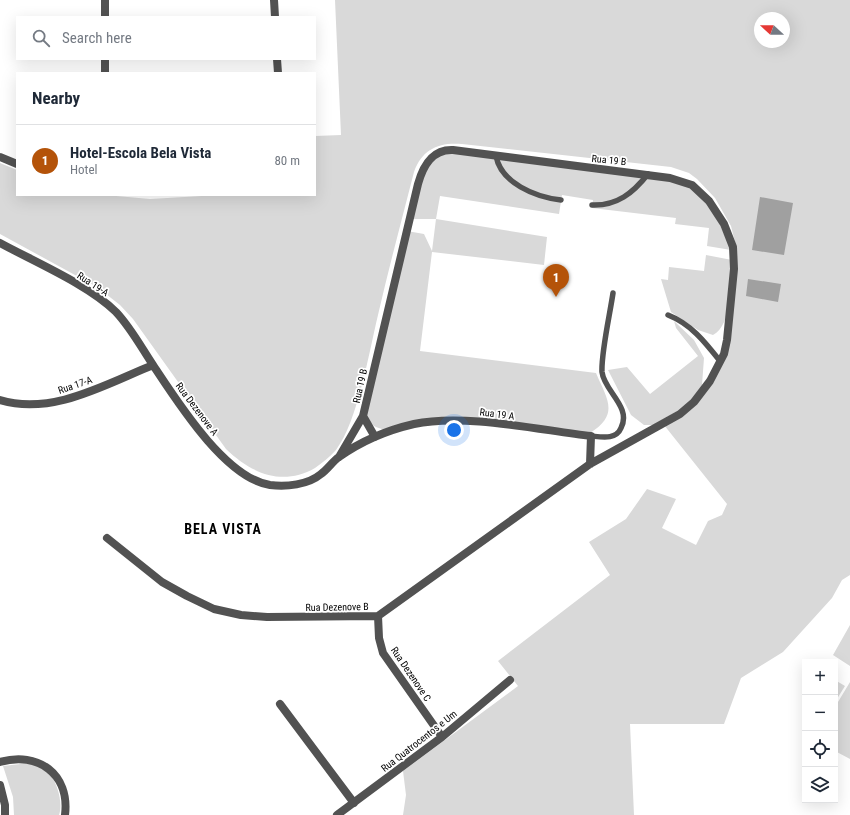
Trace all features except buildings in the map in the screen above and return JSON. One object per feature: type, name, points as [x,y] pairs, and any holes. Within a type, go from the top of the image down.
[{"type":"street","points":[[105,0],[105,16]]},
{"type":"street","points":[[274,0],[275,16]]},
{"type":"street","points":[[106,60],[106,72]]},
{"type":"street","points":[[277,60],[278,72]]},
{"type":"street","name":"Rua 19 B","points":[[339,457],[363,416],[407,227],[424,167],[427,161],[437,153],[448,150],[648,174],[680,180],[697,189],[715,208],[729,235],[733,247],[734,269],[727,340],[720,361],[710,382],[686,409],[590,464]]},
{"type":"street","points":[[0,157],[16,164]]},
{"type":"street","name":"Rua 19-A","points":[[0,243],[82,287],[115,311],[132,331],[153,365]]},
{"type":"street","name":"Rua 17-A","points":[[0,400],[30,404],[65,401],[153,365]]},
{"type":"street","name":"Rua Dezenove A","points":[[153,365],[202,435],[232,465],[250,478],[269,484],[293,486],[320,476],[339,457],[375,437]]},
{"type":"street","name":"Rua 19 B","points":[[363,416],[375,437]]},
{"type":"street","name":"Rua 19 A","points":[[375,437],[414,424],[439,421],[479,422],[591,436]]},
{"type":"street","points":[[590,464],[591,436]]},
{"type":"street","name":"Rua Dezenove B","points":[[107,538],[162,582],[214,609],[241,615],[267,617],[378,616],[590,464]]},
{"type":"street","name":"Rua Dezenove C","points":[[378,616],[379,638],[383,653],[442,737]]},
{"type":"street","name":"Rua Quatrocentos e Um","points":[[337,815],[442,737],[510,680]]},
{"type":"street","points":[[280,704],[354,803]]},
{"type":"street","points":[[0,762],[11,759],[25,758],[42,764],[52,771],[60,784],[65,803],[64,815]]},
{"type":"street","points":[[0,785],[5,805],[5,815]]},
{"type":"lane","points":[[496,156],[502,172],[514,183],[541,196],[561,200]]},
{"type":"lane","points":[[592,205],[606,204],[621,199],[635,189],[648,174]]},
{"type":"lane","points":[[591,436],[613,436],[621,430],[622,425],[622,411],[602,373],[613,293]]},
{"type":"lane","points":[[668,315],[691,328],[720,361]]},
{"type":"shaded area","points":[[335,0],[850,0],[850,575],[842,580],[832,598],[783,652],[741,678],[724,724],[630,724],[634,815],[403,815],[406,795],[403,771],[518,686],[498,661],[610,575],[589,542],[626,519],[647,489],[676,499],[662,528],[696,545],[708,521],[722,515],[727,504],[664,425],[673,421],[721,365],[736,246],[731,226],[715,198],[697,179],[689,173],[671,167],[462,144],[446,144],[432,149],[417,164],[414,172],[362,386],[351,422],[336,450],[315,468],[303,474],[279,477],[256,471],[226,449],[133,319],[120,305],[97,287],[0,234],[0,163],[16,170],[16,196],[116,196],[150,199],[202,196],[316,196],[316,136],[341,135]]},
{"type":"shaded area","points":[[449,152],[670,180],[692,188],[714,211],[731,250],[707,246],[709,228],[675,224],[676,218],[592,208],[593,200],[562,195],[559,214],[440,196],[436,219],[411,219],[423,172],[436,157]]},
{"type":"shaded area","points":[[760,197],[793,203],[784,255],[752,250]]},
{"type":"shaded area","points":[[436,219],[547,237],[544,265],[432,252],[420,351],[596,373],[607,398],[608,413],[599,426],[590,433],[474,419],[382,429],[376,427],[368,419],[366,413],[407,231],[424,234],[432,251]]},
{"type":"shaded area","points":[[706,255],[732,260],[727,312],[724,322],[719,330],[713,335],[698,330],[671,312],[661,279],[668,280],[669,267],[704,271]]},
{"type":"shaded area","points":[[748,279],[781,284],[778,302],[746,296]]},
{"type":"shaded area","points":[[674,321],[694,340],[704,358],[702,385],[688,405],[653,425],[644,425],[631,415],[608,370],[627,367],[650,394],[698,356],[676,328]]},
{"type":"shaded area","points":[[850,625],[850,666],[833,655]]},
{"type":"shaded area","points":[[838,682],[845,686],[838,697]]},
{"type":"shaded area","points":[[850,682],[850,759],[838,753],[838,702]]},
{"type":"shaded area","points":[[29,763],[46,771],[54,780],[58,789],[60,800],[59,815],[14,815],[13,797],[3,766]]},
{"type":"place","name":"Hotel-Escola Bela Vista","points":[[556,297]]},
{"type":"district","name":"BELA VISTA","points":[[223,529]]}]
